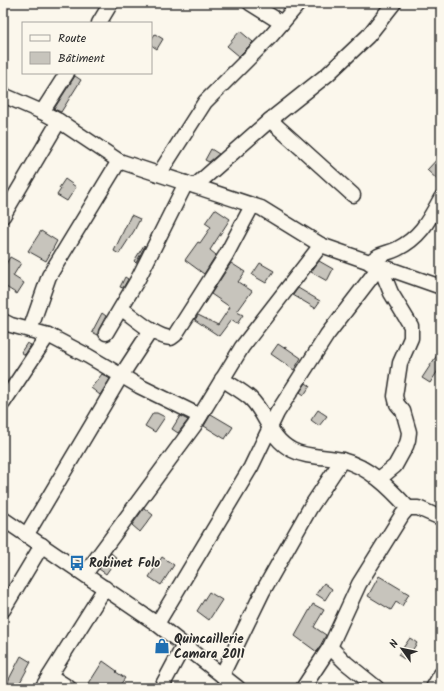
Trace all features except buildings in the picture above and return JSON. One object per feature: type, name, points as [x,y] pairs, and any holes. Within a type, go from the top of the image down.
[{"type":"street","points":[[100,22],[111,3]]},
{"type":"street","points":[[250,3],[282,23]]},
{"type":"street","points":[[159,174],[205,102],[282,23],[299,3]]},
{"type":"street","points":[[106,333],[122,309],[190,185],[328,74],[368,36],[394,3]]},
{"type":"street","points":[[42,112],[66,74]]},
{"type":"street","points":[[3,95],[59,121],[119,161],[261,208],[321,245],[441,287]]},
{"type":"street","points":[[270,120],[353,195]]},
{"type":"street","points":[[3,216],[59,121]]},
{"type":"street","points":[[30,330],[49,276],[119,161]]},
{"type":"street","points":[[379,479],[395,466],[408,440],[409,432],[403,411],[397,404],[395,396],[400,363],[411,338],[411,326],[375,264],[375,257],[397,250],[414,238],[425,228],[441,198]]},
{"type":"street","points":[[122,309],[151,330],[166,338],[171,338],[175,335],[226,255],[252,206]]},
{"type":"street","points":[[85,574],[194,426],[242,347],[321,245]]},
{"type":"street","points":[[157,624],[252,467],[277,412],[326,335],[375,264]]},
{"type":"street","points":[[3,320],[11,326],[48,335],[88,356],[139,386],[200,416]]},
{"type":"street","points":[[27,534],[121,376],[151,330]]},
{"type":"street","points":[[3,403],[48,335]]},
{"type":"street","points":[[222,379],[250,398],[278,440],[291,450],[304,455],[342,460],[354,464],[379,479],[394,492],[408,508],[418,508],[441,518]]},
{"type":"street","points":[[222,675],[263,591],[310,508],[342,460]]},
{"type":"street","points":[[303,688],[330,647],[360,584],[402,515],[408,508]]},
{"type":"street","points":[[3,519],[157,624],[238,688]]},
{"type":"street","points":[[3,610],[42,545]]},
{"type":"street","points":[[69,688],[46,682],[105,588]]},
{"type":"street","points":[[161,688],[184,645]]},
{"type":"street","points":[[330,647],[346,663],[377,688]]},
{"type":"street","points":[[433,688],[441,674]]},
{"type":"place","name":"Robinet Folo","points":[[77,563]]},
{"type":"place","name":"Quincaillerie Camara 2011","points":[[162,646]]}]
